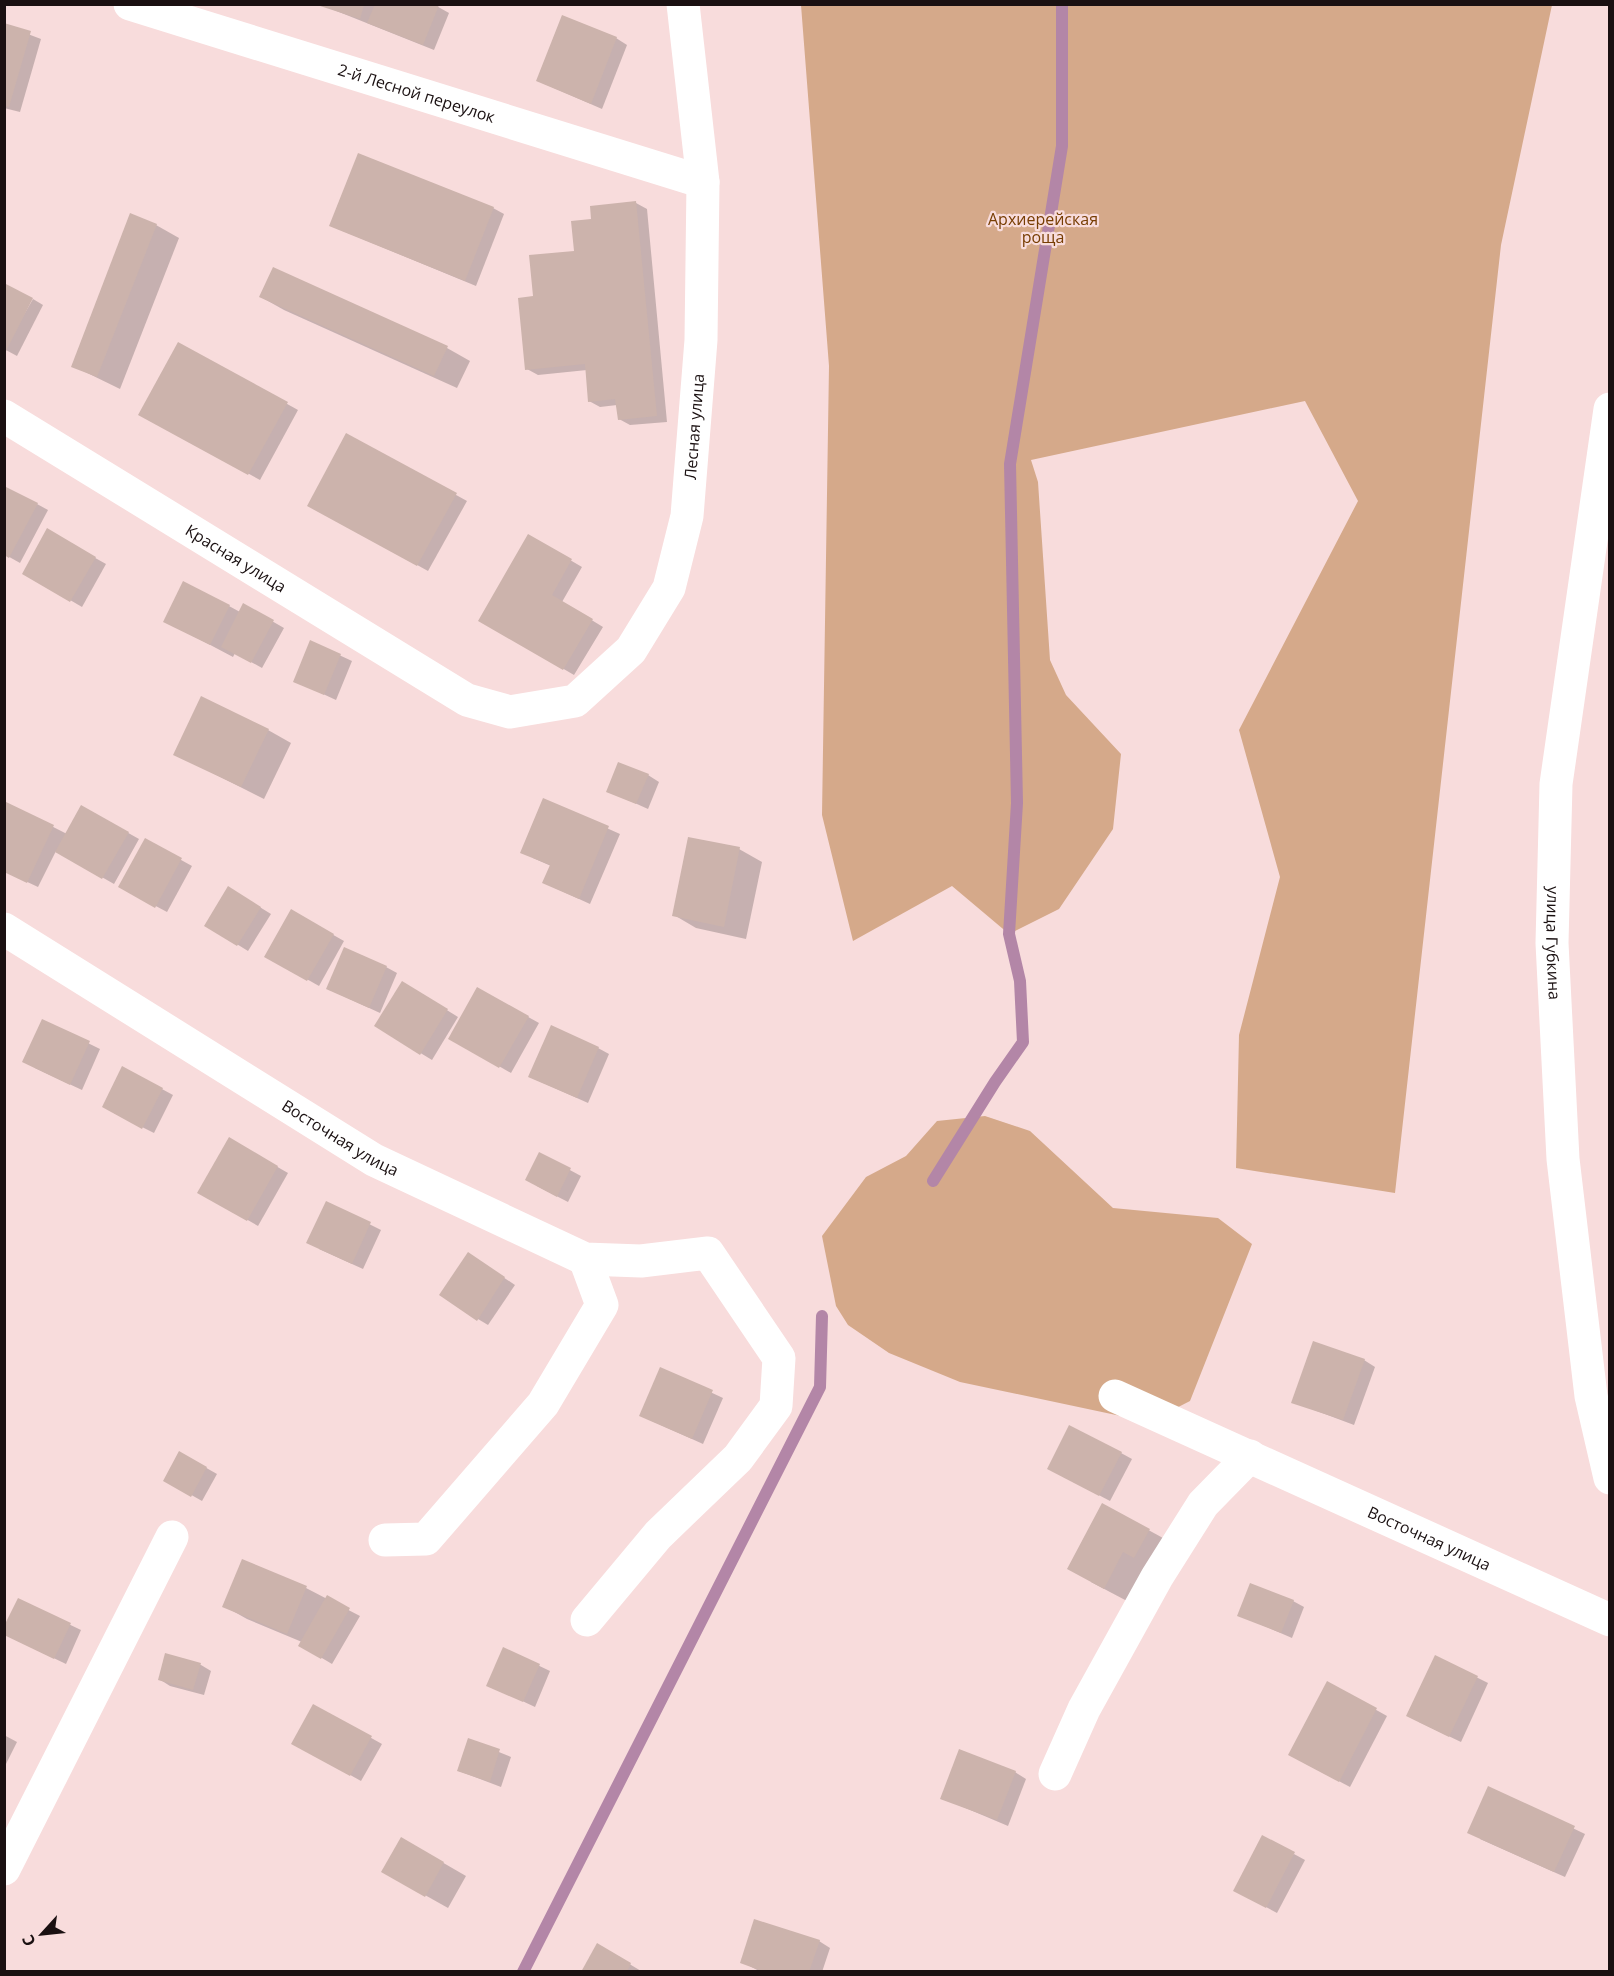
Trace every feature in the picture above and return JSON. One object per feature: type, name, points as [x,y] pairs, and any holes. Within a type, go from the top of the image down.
[{"type":"street","name":"2-й Лесной переулок","points":[[130,4],[703,182]]},
{"type":"street","name":"Лесная улица","points":[[467,699],[510,712],[575,701],[631,650],[669,588],[687,516],[700,339],[703,182],[683,4]]},
{"type":"street","name":"улица Губкина","points":[[1609,1478],[1591,1396],[1563,1159],[1552,943],[1556,784],[1610,409]]},
{"type":"street","name":"Красная улица","points":[[4,416],[467,699]]},
{"type":"street","name":"Восточная улица","points":[[4,929],[375,1160],[585,1259],[641,1261],[708,1253],[779,1358],[776,1406],[738,1458],[658,1535],[587,1620]]},
{"type":"street","points":[[385,1539],[426,1539],[543,1404],[602,1305],[585,1259]]},
{"type":"street","name":"Восточная улица","points":[[1115,1396],[1610,1620]]},
{"type":"street","points":[[1055,1774],[1084,1709],[1157,1577],[1203,1504],[1250,1456]]},
{"type":"street","points":[[4,1869],[172,1537]]},
{"type":"green space","name":"Архиерейская роща","points":[[801,5],[1552,5],[1501,245],[1395,1193],[1236,1168],[1239,1035],[1280,877],[1239,730],[1358,501],[1305,401],[1031,460],[1038,482],[1050,660],[1066,695],[1121,754],[1113,829],[1059,909],[1009,934],[952,886],[853,941],[822,815],[829,366]]},
{"type":"green space","points":[[985,1116],[1030,1131],[1113,1208],[1218,1218],[1252,1244],[1190,1401],[1149,1422],[960,1382],[889,1353],[848,1325],[836,1306],[822,1236],[866,1177],[906,1156],[937,1121]]},
{"type":"building","points":[[375,4],[439,5],[423,45],[367,23]]},
{"type":"building","points":[[317,5],[364,5],[360,19]]},
{"type":"building","points":[[562,15],[617,37],[591,104],[536,81]]},
{"type":"building","points":[[4,23],[31,31],[9,107],[4,106]]},
{"type":"building","points":[[358,153],[494,207],[465,281],[329,226]]},
{"type":"building","points":[[636,201],[657,416],[618,420],[615,399],[588,402],[585,364],[525,370],[518,298],[533,296],[529,255],[574,251],[571,221],[591,219],[590,206]]},
{"type":"building","points":[[130,213],[157,224],[97,377],[71,367]]},
{"type":"building","points":[[273,267],[448,346],[434,376],[259,297]]},
{"type":"building","points":[[4,283],[33,298],[6,351],[4,350]]},
{"type":"building","points":[[178,342],[288,402],[248,475],[138,415]]},
{"type":"building","points":[[346,433],[457,493],[417,566],[307,506]]},
{"type":"building","points":[[4,486],[38,503],[9,558],[4,555]]},
{"type":"building","points":[[47,528],[96,557],[70,602],[22,574]]},
{"type":"building","points":[[528,534],[572,559],[552,595],[593,619],[563,670],[478,621]]},
{"type":"building","points":[[183,581],[230,605],[210,645],[163,622]]},
{"type":"building","points":[[243,603],[274,620],[251,663],[221,647]]},
{"type":"building","points":[[310,640],[341,654],[324,695],[293,682]]},
{"type":"building","points":[[201,696],[269,729],[241,787],[173,755]]},
{"type":"building","points":[[618,762],[649,774],[636,804],[606,792]]},
{"type":"building","points":[[543,798],[609,826],[579,899],[542,883],[550,865],[520,853]]},
{"type":"building","points":[[4,801],[54,825],[27,883],[4,872]]},
{"type":"building","points":[[81,805],[129,832],[102,879],[55,852]]},
{"type":"building","points":[[688,837],[740,847],[724,927],[672,916]]},
{"type":"building","points":[[145,838],[182,858],[155,908],[118,887]]},
{"type":"building","points":[[228,886],[261,907],[237,946],[204,926]]},
{"type":"building","points":[[291,909],[334,934],[307,981],[264,957]]},
{"type":"building","points":[[344,947],[387,966],[369,1008],[326,989]]},
{"type":"building","points":[[402,981],[448,1009],[420,1055],[374,1026]]},
{"type":"building","points":[[477,987],[529,1016],[499,1068],[448,1039]]},
{"type":"building","points":[[42,1019],[90,1041],[70,1085],[22,1062]]},
{"type":"building","points":[[551,1025],[599,1047],[577,1098],[528,1077]]},
{"type":"building","points":[[122,1066],[163,1088],[142,1129],[102,1107]]},
{"type":"building","points":[[229,1137],[278,1166],[247,1221],[197,1193]]},
{"type":"building","points":[[539,1152],[571,1168],[557,1197],[525,1180]]},
{"type":"building","points":[[326,1201],[371,1222],[352,1264],[306,1243]]},
{"type":"building","points":[[468,1252],[505,1277],[477,1321],[439,1295]]},
{"type":"building","points":[[1313,1341],[1365,1359],[1343,1420],[1291,1403]]},
{"type":"building","points":[[660,1367],[713,1390],[692,1439],[639,1416]]},
{"type":"building","points":[[1069,1425],[1122,1452],[1099,1496],[1047,1469]]},
{"type":"building","points":[[179,1451],[207,1467],[191,1497],[163,1481]]},
{"type":"building","points":[[1102,1503],[1150,1529],[1134,1558],[1123,1552],[1104,1589],[1067,1569]]},
{"type":"building","points":[[242,1559],[307,1586],[287,1634],[222,1607]]},
{"type":"building","points":[[1250,1583],[1294,1600],[1281,1633],[1237,1616]]},
{"type":"building","points":[[327,1595],[350,1608],[321,1659],[298,1646]]},
{"type":"building","points":[[18,1598],[71,1623],[54,1659],[4,1635],[4,1626]]},
{"type":"building","points":[[503,1647],[540,1664],[523,1702],[486,1686]]},
{"type":"building","points":[[165,1653],[201,1663],[193,1690],[158,1680]]},
{"type":"building","points":[[1435,1655],[1478,1676],[1449,1737],[1406,1716]]},
{"type":"building","points":[[1327,1681],[1377,1708],[1339,1782],[1288,1755]]},
{"type":"building","points":[[313,1704],[372,1736],[350,1776],[291,1744]]},
{"type":"building","points":[[468,1738],[500,1749],[490,1782],[457,1771]]},
{"type":"building","points":[[959,1749],[1016,1771],[997,1820],[940,1799]]},
{"type":"building","points":[[1488,1786],[1575,1826],[1554,1872],[1467,1833]]},
{"type":"building","points":[[1262,1835],[1295,1852],[1266,1908],[1233,1891]]},
{"type":"building","points":[[401,1837],[444,1862],[425,1897],[381,1872]]},
{"type":"building","points":[[754,1919],[820,1940],[809,1972],[765,1972],[740,1963]]},
{"type":"building","points":[[597,1943],[631,1963],[627,1972],[581,1972]]},
{"type":"waterway","points":[[933,1181],[1023,1042],[1020,981],[1009,934],[1017,803],[1010,464],[1062,146],[1062,4]]},
{"type":"waterway","points":[[523,1972],[820,1387],[822,1316]]}]
